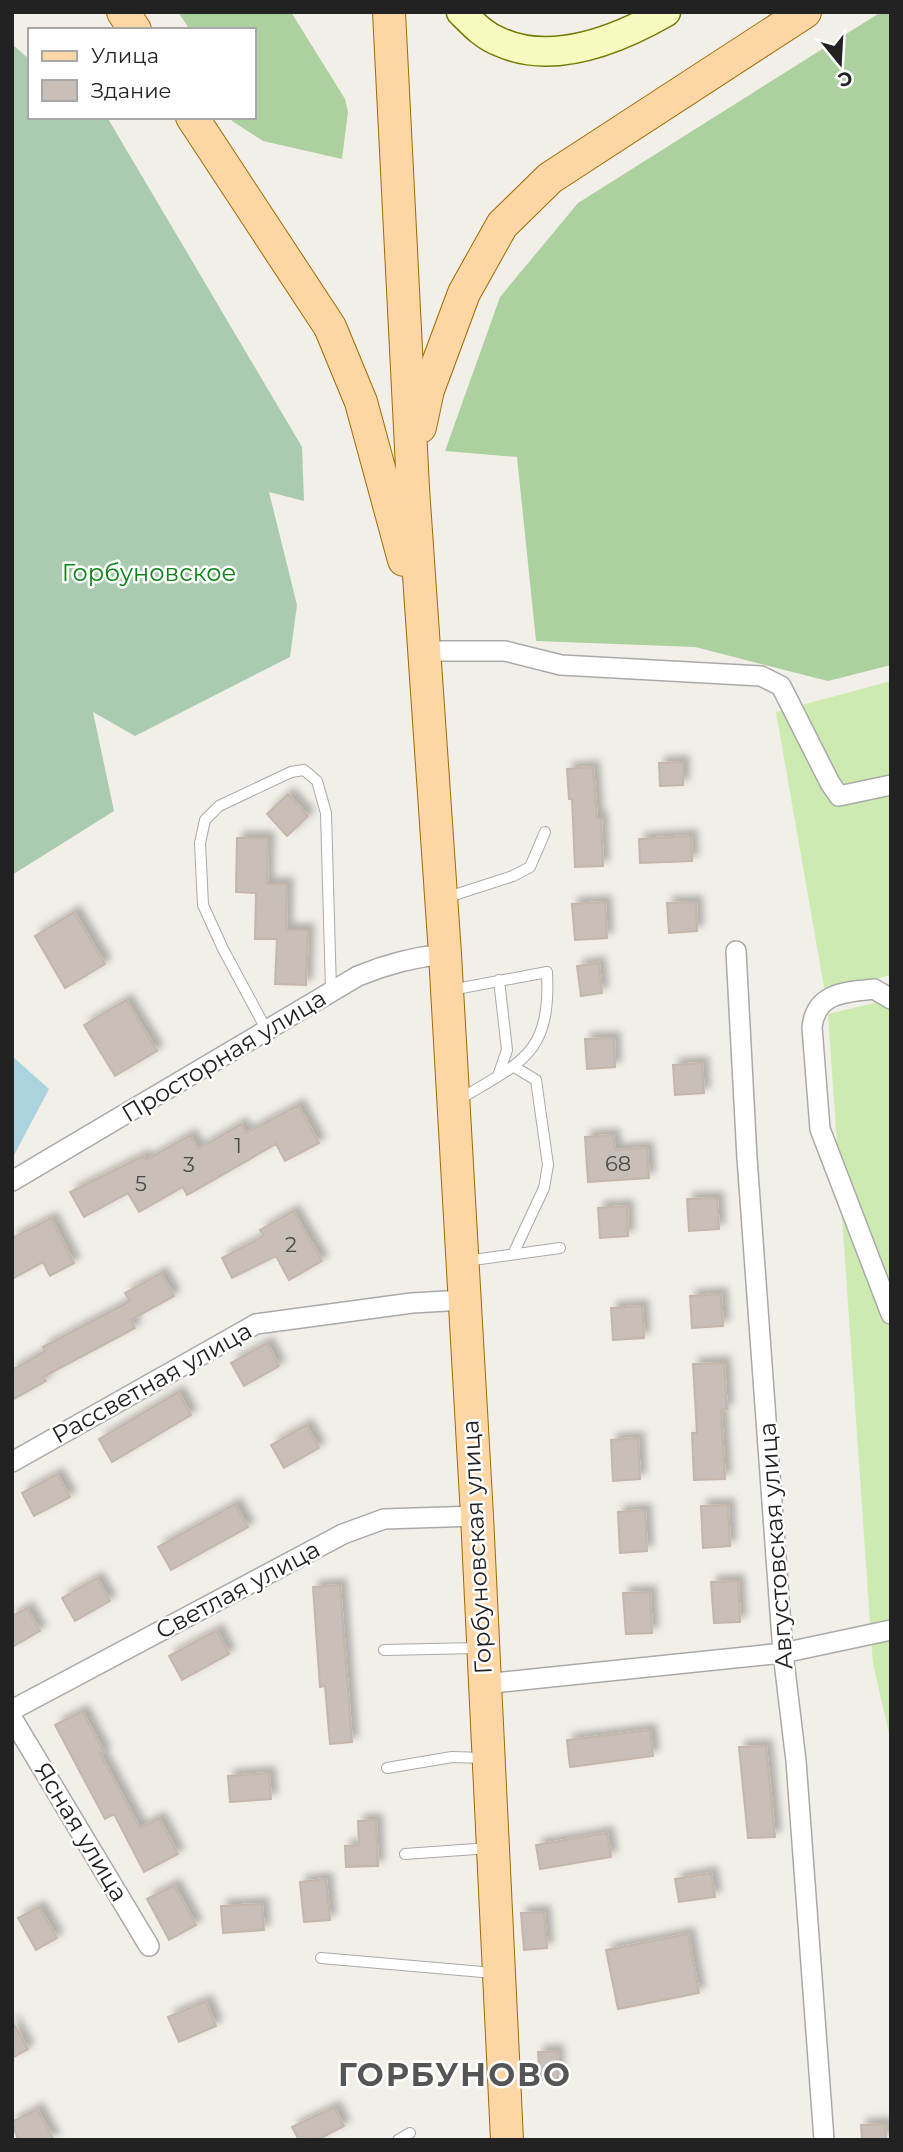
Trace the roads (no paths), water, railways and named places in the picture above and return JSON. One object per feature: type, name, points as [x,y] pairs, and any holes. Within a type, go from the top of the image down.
[{"type":"main road","points":[[123,12],[134,28]]},
{"type":"main road","points":[[389,12],[423,638]]},
{"type":"main road","points":[[461,12],[481,31],[499,42],[533,51],[560,51],[613,37],[666,12]]},
{"type":"main road","points":[[413,488],[419,428],[428,390],[464,293],[502,225],[550,178],[805,12]]},
{"type":"main road","points":[[193,119],[330,327],[361,402],[423,638]]},
{"type":"main road","name":"Горбуновская улица","points":[[423,638],[445,954],[477,1516],[507,2140]]},
{"type":"street","points":[[423,638],[505,651],[561,665],[761,676],[781,686],[839,796],[891,785]]},
{"type":"street","name":"Августовская улица","points":[[736,951],[748,1172],[783,1653],[796,1761],[824,2140]]},
{"type":"street","name":"Просторная улица","points":[[12,1181],[331,992],[388,964],[418,956],[445,954]]},
{"type":"street","points":[[891,999],[874,989],[838,996],[819,1003],[814,1012],[812,1027],[820,1129],[891,1314]]},
{"type":"street","name":"Рассветная улица","points":[[12,1462],[256,1324],[412,1303],[464,1300]]},
{"type":"street","name":"Светлая улица","points":[[12,1710],[342,1534],[384,1519],[477,1516]]},
{"type":"street","points":[[484,1684],[783,1653],[891,1630]]},
{"type":"street","name":"Ясная улица","points":[[12,1718],[149,1946]]},
{"type":"lane","points":[[266,1029],[203,905],[200,843],[205,820],[219,806],[291,772],[304,770],[317,781],[326,813],[331,992]]},
{"type":"lane","points":[[441,899],[513,876],[530,867],[545,832]]},
{"type":"lane","points":[[447,991],[547,972],[549,1003],[542,1031],[529,1054],[516,1068],[453,1103]]},
{"type":"lane","points":[[498,1076],[507,1049],[499,980]]},
{"type":"lane","points":[[514,1252],[544,1188],[548,1165],[536,1080],[516,1068]]},
{"type":"lane","points":[[462,1262],[514,1252],[560,1248]]},
{"type":"lane","points":[[384,1650],[482,1648]]},
{"type":"lane","points":[[387,1768],[452,1758],[487,1758]]},
{"type":"lane","points":[[405,1854],[491,1848]]},
{"type":"lane","points":[[321,1958],[498,1974]]},
{"type":"lane","points":[[398,2140],[410,2133]]},
{"type":"water","points":[[12,1056],[49,1089],[12,1159]]},
{"type":"district","name":"ГОРБУНОВО","points":[[455,2075]]},
{"type":"park label","name":"Горбуновское","points":[[149,573]]}]
